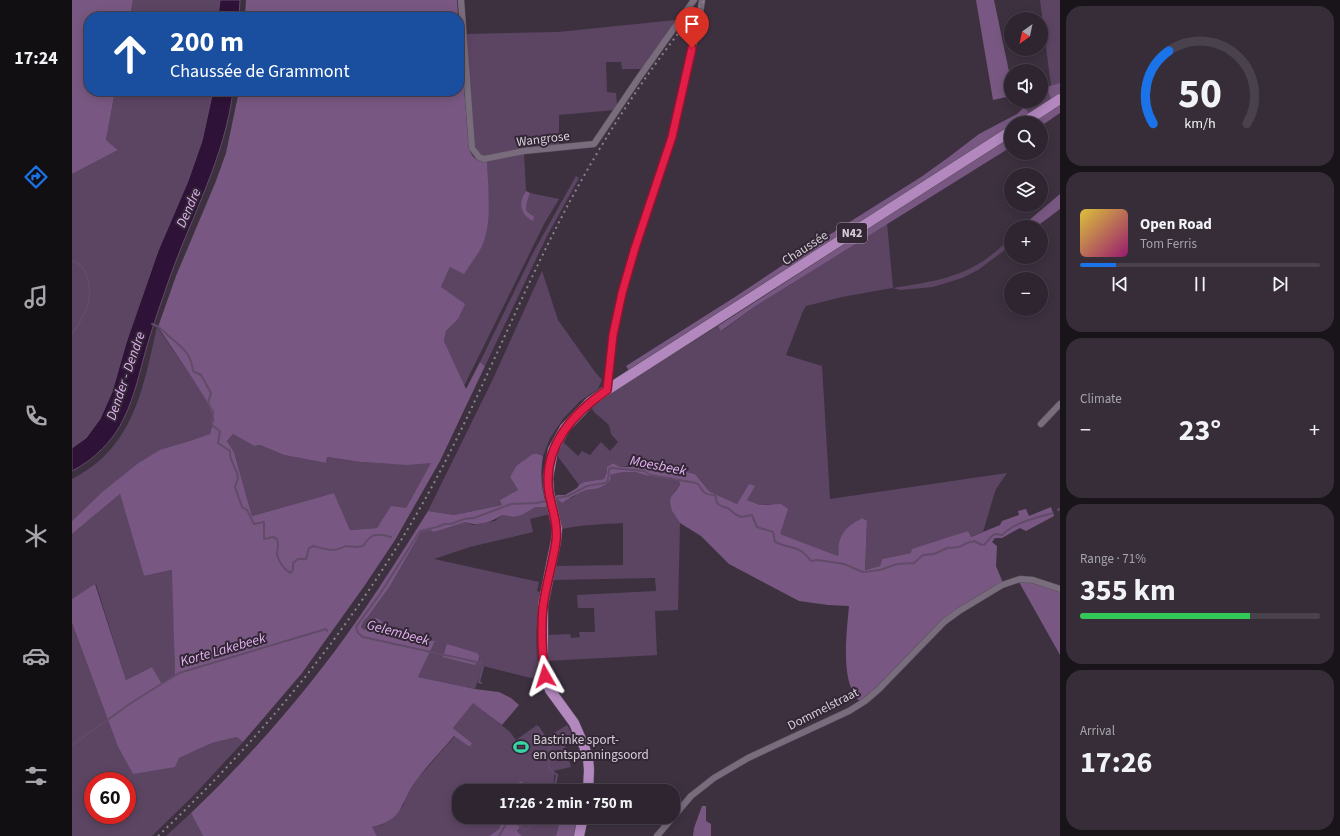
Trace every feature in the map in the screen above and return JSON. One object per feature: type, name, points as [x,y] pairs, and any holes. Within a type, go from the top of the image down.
[{"type":"main road","points":[[1034,116],[1060,99]]},
{"type":"main road","name":"Chaussée","points":[[607,390],[1004,136]]},
{"type":"main road","name":"N42","points":[[588,784],[588,758],[584,746],[574,723],[550,690],[545,676],[543,663],[543,605],[557,529],[550,499],[548,478],[553,450],[565,428],[581,410],[607,390]]},
{"type":"main road","points":[[579,836],[582,824]]},
{"type":"street","name":"Wangrose","points":[[461,0],[462,12]]},
{"type":"street","name":"Wangrose","points":[[464,40],[472,148],[479,157],[484,159],[524,151],[594,144],[694,0]]},
{"type":"street","points":[[607,390],[613,335],[622,293],[636,244],[672,137],[702,0]]},
{"type":"street","points":[[1042,424],[1060,404]]},
{"type":"street","name":"Dommelstraat","points":[[657,836],[691,796],[714,778],[748,758],[848,711],[868,699],[944,622],[959,610],[1002,585],[1020,579],[1034,580],[1060,589]]},
{"type":"shaded area","points":[[72,0],[133,0],[131,12],[84,12],[84,96],[114,96],[106,140],[118,150],[72,174]]},
{"type":"shaded area","points":[[133,0],[220,0],[219,12],[131,12]]},
{"type":"shaded area","points":[[246,0],[457,0],[458,12],[245,12]]},
{"type":"shaded area","points":[[976,0],[994,0],[1004,48],[1004,56],[1006,56],[1007,64],[1004,64],[1004,98],[993,100]]},
{"type":"shaded area","points":[[1040,0],[1060,0],[1060,83],[1051,86],[1047,56],[1048,12],[1042,12]]},
{"type":"shaded area","points":[[676,20],[642,69],[622,69],[621,62],[606,62],[607,92],[616,93],[617,104],[614,110],[559,115],[559,145],[484,157],[477,151],[475,145],[464,34],[558,32]]},
{"type":"shaded area","points":[[1060,83],[1060,94],[1051,99],[1048,92],[1048,86]]},
{"type":"shaded area","points":[[464,88],[469,148],[475,158],[487,161],[489,206],[487,228],[481,248],[464,274],[450,267],[441,287],[465,304],[458,319],[446,331],[444,341],[466,389],[480,362],[485,366],[440,461],[395,540],[365,585],[302,673],[243,742],[237,737],[212,743],[179,758],[175,767],[136,774],[136,772],[132,772],[118,747],[72,623],[72,599],[95,584],[126,680],[152,667],[162,684],[175,674],[172,570],[144,576],[120,494],[72,534],[72,521],[102,492],[137,464],[160,450],[210,434],[214,419],[206,400],[158,327],[176,276],[216,181],[226,153],[238,96],[464,96]],"holes":[[[233,434],[254,446],[260,445],[284,455],[326,463],[327,457],[361,462],[407,465],[431,463],[406,508],[391,506],[377,528],[350,530],[334,493],[252,516],[234,452],[227,441]]]},
{"type":"shaded area","points":[[1048,92],[1051,99],[1048,101]]},
{"type":"shaded area","points":[[114,96],[212,96],[202,141],[188,181],[158,251],[130,330],[112,392],[100,419],[86,438],[72,448],[72,174],[118,150],[106,140]]},
{"type":"shaded area","points":[[1060,105],[1060,113],[1048,121],[1048,116],[1042,116]]},
{"type":"shaded area","points":[[1023,108],[1029,113],[1024,116],[1013,116]]},
{"type":"shaded area","points":[[1025,108],[1037,108],[1029,113]]},
{"type":"shaded area","points":[[1004,121],[1004,130],[995,136],[629,371],[626,366],[921,177],[979,134]]},
{"type":"shaded area","points":[[1004,141],[1004,151],[754,307],[721,331],[718,326]]},
{"type":"shaded area","points":[[524,153],[526,191],[524,194],[522,211],[531,215],[526,210],[530,193],[559,199],[544,224],[464,386],[444,341],[446,331],[458,319],[441,287],[450,267],[489,208],[487,161]]},
{"type":"shaded area","points":[[576,176],[579,178],[547,236],[485,366],[480,362],[533,253]]},
{"type":"shaded area","points":[[526,191],[530,193],[526,210],[534,216],[533,221],[525,215],[521,204],[523,195]]},
{"type":"shaded area","points":[[1060,194],[1060,209],[1045,220],[1029,220],[1039,212],[1048,212],[1048,204]]},
{"type":"shaded area","points":[[887,223],[893,288],[925,283],[968,270],[981,263],[1004,244],[1004,250],[978,270],[962,278],[933,287],[901,290],[892,288],[842,297],[806,306],[786,355],[822,366],[830,499],[1007,473],[996,489],[983,532],[970,537],[968,531],[911,553],[882,559],[880,566],[865,570],[867,522],[862,518],[851,525],[844,533],[840,543],[838,556],[779,534],[772,504],[760,505],[747,500],[749,484],[737,504],[709,491],[695,474],[687,472],[681,474],[665,473],[628,466],[620,467],[613,463],[607,467],[607,472],[604,479],[584,482],[579,485],[556,454],[562,441],[578,456],[582,451],[590,455],[601,442],[610,451],[618,442],[611,434],[609,425],[594,412],[591,407],[623,385],[718,326],[722,331],[754,307]]},
{"type":"shaded area","points":[[542,271],[558,320],[602,380],[598,389],[580,401],[563,419],[550,438],[543,456],[538,454],[516,466],[510,477],[518,490],[501,500],[502,505],[454,515],[428,511],[492,381]]},
{"type":"shaded area","points":[[157,327],[206,400],[214,419],[210,434],[137,464],[102,492],[72,521],[72,479],[93,466],[109,451],[122,433],[140,394],[147,372]]},
{"type":"shaded area","points":[[233,434],[254,446],[260,445],[284,455],[326,463],[327,457],[379,463],[405,464],[432,462],[406,508],[383,520],[377,528],[350,530],[334,493],[252,516],[234,452],[227,441]]},
{"type":"shaded area","points":[[533,454],[543,456],[543,494],[547,506],[536,507],[522,515],[514,517],[502,515],[494,520],[480,524],[466,522],[434,532],[430,530],[421,532],[390,586],[364,620],[361,627],[364,630],[366,629],[376,618],[382,621],[380,632],[435,641],[418,677],[475,689],[499,692],[511,698],[519,705],[502,725],[473,703],[453,728],[472,743],[470,747],[454,736],[416,781],[396,815],[385,823],[372,827],[377,836],[203,836],[191,813],[259,743],[322,668],[369,603],[428,511],[454,515],[502,505],[500,500],[518,490],[510,477],[516,466]]},
{"type":"shaded area","points":[[613,463],[620,467],[636,467],[665,473],[681,474],[687,472],[695,474],[709,491],[737,504],[749,484],[755,486],[747,500],[760,505],[781,504],[788,509],[780,534],[838,556],[841,536],[852,524],[862,518],[867,521],[865,570],[880,566],[882,559],[911,553],[912,549],[968,531],[971,537],[1000,525],[1002,521],[1019,515],[1018,511],[1026,509],[1029,516],[1051,507],[1054,516],[1026,531],[1020,528],[1002,538],[995,538],[992,542],[997,546],[996,566],[1003,583],[964,606],[861,702],[854,694],[847,671],[846,643],[849,606],[799,601],[729,564],[701,536],[680,523],[672,511],[670,502],[671,497],[680,485],[679,480],[667,477],[648,476],[635,472],[623,472],[610,475],[611,479],[600,488],[583,491],[562,503],[555,497],[557,495],[565,495],[584,482],[604,479],[607,472],[607,467]]},
{"type":"shaded area","points":[[623,472],[635,472],[648,476],[667,477],[679,480],[680,485],[674,492],[672,511],[680,523],[678,610],[655,611],[657,655],[547,661],[547,635],[570,634],[571,638],[580,637],[579,632],[595,632],[594,608],[578,608],[577,595],[656,591],[655,578],[552,580],[556,566],[623,565],[623,523],[561,529],[555,497],[571,498],[583,490],[600,488],[611,479],[610,475]]},
{"type":"shaded area","points":[[120,494],[144,576],[173,570],[175,674],[162,684],[152,667],[126,680],[96,584],[72,599],[72,534]]},
{"type":"shaded area","points":[[547,506],[550,514],[530,519],[533,532],[470,547],[434,559],[539,582],[537,591],[540,592],[536,636],[539,680],[483,666],[475,689],[418,677],[435,641],[379,632],[381,627],[372,622],[364,630],[361,627],[364,620],[390,586],[421,532],[430,530],[434,532],[466,522],[472,525],[495,521],[502,515],[514,517],[522,515],[536,507]]},
{"type":"shaded area","points":[[1026,581],[1060,592],[1060,655],[1019,582]]},
{"type":"shaded area","points":[[72,623],[118,747],[132,772],[84,772],[84,824],[136,824],[136,773],[179,758],[212,743],[237,737],[243,742],[195,794],[152,836],[72,836]]},
{"type":"shaded area","points":[[447,644],[477,653],[479,656],[478,661],[475,665],[443,657]]},
{"type":"shaded area","points":[[473,702],[510,732],[516,740],[537,725],[544,737],[547,737],[567,725],[577,743],[565,746],[571,767],[553,771],[553,784],[525,784],[520,781],[518,784],[452,784],[452,824],[501,824],[499,829],[489,836],[377,836],[372,827],[382,825],[403,806],[405,797],[417,779],[455,736],[470,747],[472,743],[453,728]]},
{"type":"shaded area","points":[[520,781],[525,784],[518,784]]},
{"type":"shaded area","points":[[702,806],[706,806],[706,821],[711,824],[711,836],[693,836],[694,828]]},
{"type":"shaded area","points":[[191,813],[203,836],[166,836]]},
{"type":"shaded area","points":[[501,824],[523,824],[517,831],[522,836],[489,836],[499,829]]},
{"type":"shaded area","points":[[523,824],[559,824],[556,836],[522,836],[517,831]]},
{"type":"shaded area","points":[[559,824],[577,824],[574,836],[556,836]]},
{"type":"water","points":[[220,0],[240,0],[239,12],[219,12]]},
{"type":"water","points":[[212,96],[232,96],[223,139],[207,186],[179,254],[158,311],[128,410],[120,426],[109,442],[88,461],[72,471],[72,448],[86,438],[100,419],[112,392],[126,343],[158,251],[188,181],[202,141]]},
{"type":"waterway","points":[[72,261],[78,264],[86,273],[90,292],[85,312],[72,334]]},
{"type":"waterway","name":"Moesbeek","points":[[152,324],[160,328],[185,351],[188,355],[193,371],[201,375],[211,393],[208,403],[213,412],[212,425],[220,431],[218,443],[230,451],[230,456],[238,476],[235,487],[242,507],[247,510],[254,524],[264,522],[264,539],[273,537],[277,539],[278,558],[283,567],[290,573],[293,570],[293,563],[298,559],[306,559],[309,548],[314,546],[333,550],[345,546],[363,546],[372,536],[375,535],[391,537]]},
{"type":"waterway","name":"Moesbeek","points":[[557,498],[568,496],[587,486],[606,483],[608,480],[609,469],[612,468],[644,471],[650,475],[696,483],[705,493],[715,495],[717,503],[728,508],[735,514],[741,517],[752,515],[757,527],[773,532],[775,542],[802,552],[811,561],[818,560],[844,564],[863,572],[880,570],[897,564],[914,563],[923,555],[934,554],[947,548],[959,547],[974,541],[982,545]]},
{"type":"waterway","name":"Gelembeek","points":[[481,663],[363,637],[358,633],[356,627],[380,594],[420,531],[445,524],[451,524],[464,519],[474,518],[511,504],[537,503],[545,501]]},
{"type":"waterway","points":[[984,545],[995,534],[1002,535],[1019,524],[1053,513]]},
{"type":"waterway","name":"Korte Lakebeek","points":[[72,745],[134,701],[179,673],[326,629],[327,631]]},
{"type":"waterway","name":"Gelembeek","points":[[481,683],[479,682],[483,667]]},
{"type":"waterway","name":"Gelembeek","points":[[538,727],[544,736]]},
{"type":"waterway","name":"Gelembeek","points":[[547,741],[550,750],[548,754]]},
{"type":"waterway","name":"Gelembeek","points":[[548,755],[549,769],[557,775],[554,784]]},
{"type":"waterway","name":"Gelembeek","points":[[499,836],[506,824]]},
{"type":"waterway","name":"Gelembeek","points":[[518,824],[524,830],[528,829],[531,824]]},
{"type":"railway","points":[[158,836],[234,760],[270,720],[304,679],[367,593],[396,548],[442,468],[459,435],[554,232],[604,141],[662,55],[705,0]]},
{"type":"place","name":"Bastrinke sport- en ontspanningsoord","points":[[521,747]]},
{"type":"route","points":[[545,676],[543,663],[543,605],[557,529],[549,492],[548,478],[551,457],[553,450],[565,428],[581,410],[607,390],[613,335],[622,293],[635,248],[672,137],[692,48]]},
{"type":"water label","name":"Dendre","points":[[189,208]]},
{"type":"water label","name":"Dender - Dendre","points":[[126,376]]}]
